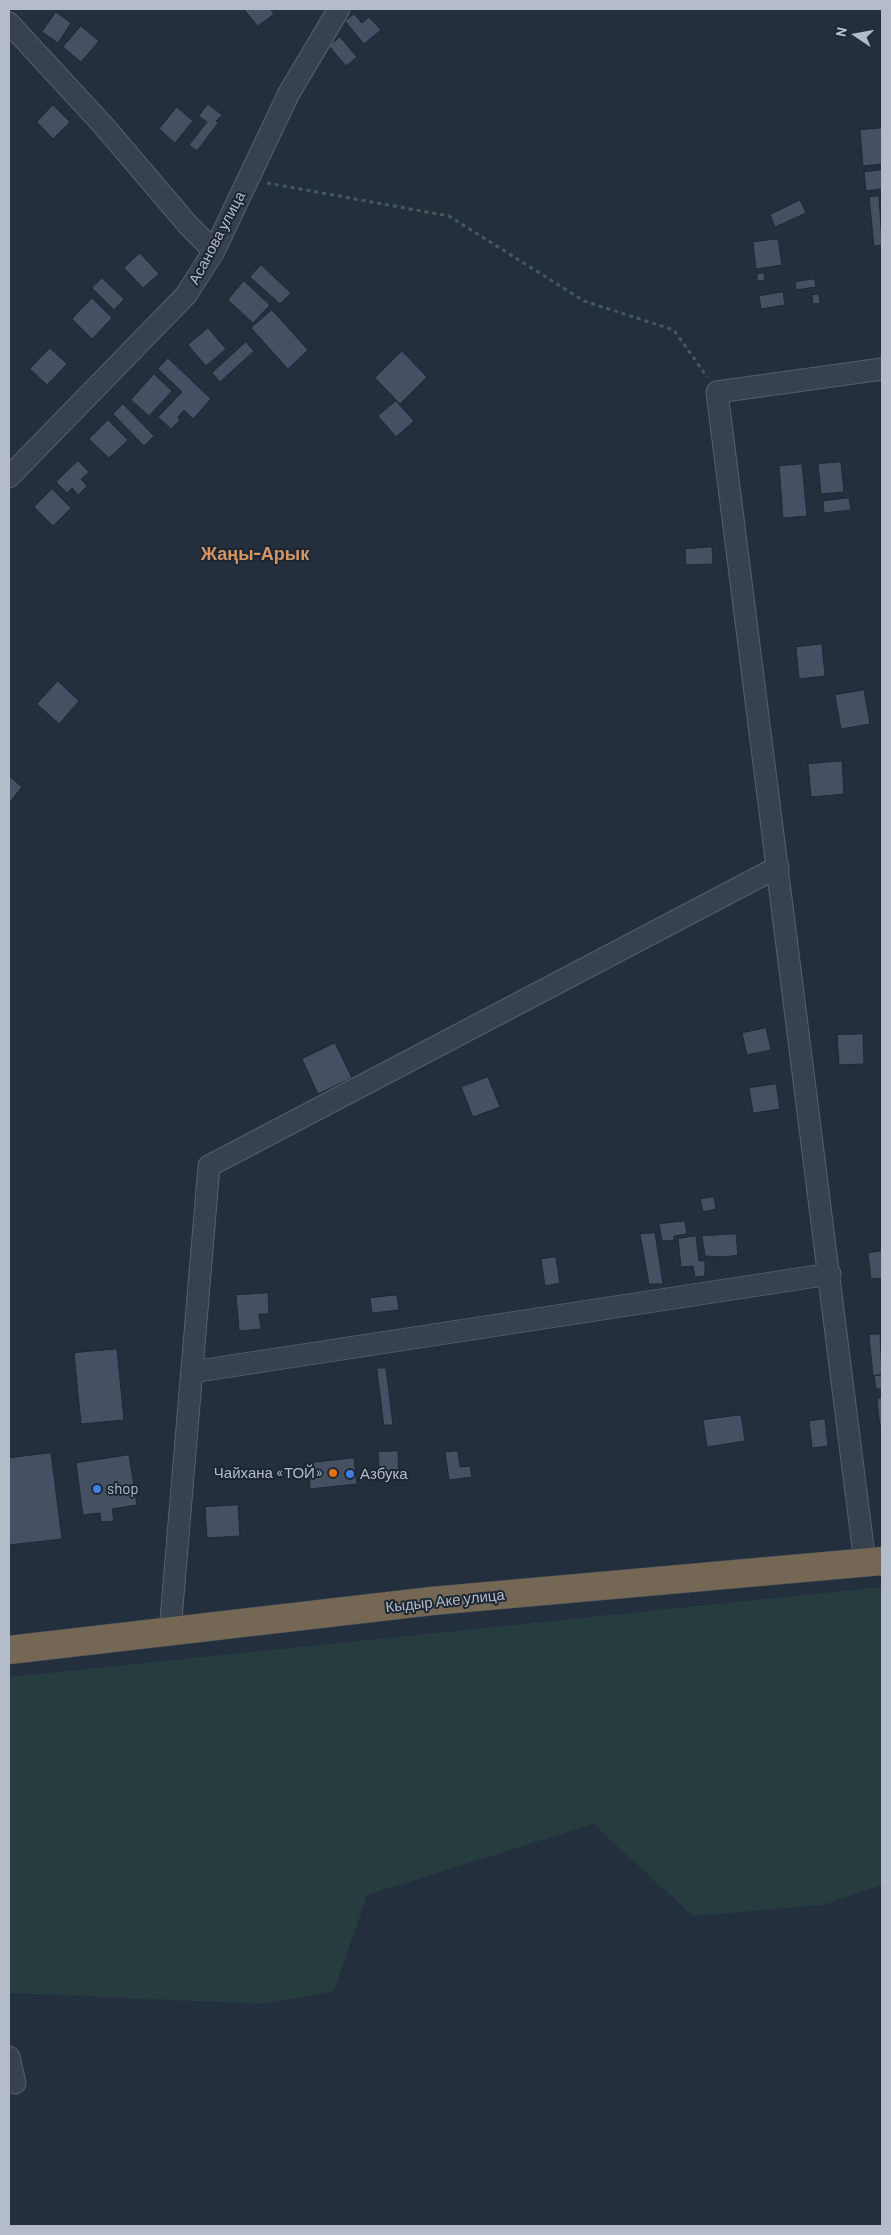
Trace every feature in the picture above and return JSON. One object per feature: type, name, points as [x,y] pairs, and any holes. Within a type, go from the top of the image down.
[{"type":"highway","name":"Кыдыр Аке улица","points":[[9,1650],[432,1601],[874,1562]]},
{"type":"street","name":"Асанова улица","points":[[9,477],[186,295],[214,251],[289,93],[339,9]]},
{"type":"street","points":[[9,23],[103,125],[188,226],[214,251]]},
{"type":"street","points":[[874,1562],[830,1274],[717,392],[882,369]]},
{"type":"street","points":[[170,1631],[209,1166],[778,867]]},
{"type":"street","points":[[192,1372],[830,1274]]},
{"type":"street","points":[[9,2056],[14,2083]]},
{"type":"path","points":[[248,179],[449,216],[584,301],[674,330],[717,392]]},
{"type":"green space","points":[[882,1587],[882,1885],[824,1905],[693,1916],[593,1824],[367,1895],[334,1991],[265,2004],[9,1993],[9,1677]]},
{"type":"building","points":[[244,9],[270,9],[274,14],[258,26]]},
{"type":"building","points":[[56,12],[71,23],[58,43],[42,32]]},
{"type":"building","points":[[354,14],[362,23],[369,17],[381,30],[364,44],[345,21]]},
{"type":"building","points":[[81,26],[99,41],[81,62],[63,47]]},
{"type":"building","points":[[340,37],[357,57],[346,66],[329,46]]},
{"type":"building","points":[[208,104],[222,115],[216,121],[218,123],[197,151],[189,145],[207,122],[199,116]]},
{"type":"building","points":[[53,105],[70,122],[53,139],[37,122]]},
{"type":"building","points":[[177,107],[193,121],[175,143],[159,129]]},
{"type":"building","points":[[882,128],[882,164],[863,166],[860,130]]},
{"type":"building","points":[[882,170],[882,189],[866,191],[864,172]]},
{"type":"building","points":[[879,196],[882,245],[874,246],[869,197]]},
{"type":"building","points":[[800,200],[806,213],[775,227],[770,215]]},
{"type":"building","points":[[778,239],[782,265],[756,269],[753,242]]},
{"type":"building","points":[[140,253],[159,274],[143,288],[124,268]]},
{"type":"building","points":[[261,265],[291,293],[280,304],[250,277]]},
{"type":"building","points":[[764,273],[765,280],[757,281],[757,274]]},
{"type":"building","points":[[102,278],[124,299],[114,310],[92,288]]},
{"type":"building","points":[[815,279],[816,287],[796,290],[795,282]]},
{"type":"building","points":[[244,281],[270,305],[253,323],[228,300]]},
{"type":"building","points":[[783,292],[785,305],[761,309],[759,296]]},
{"type":"building","points":[[819,294],[820,303],[813,304],[812,295]]},
{"type":"building","points":[[92,298],[112,318],[92,339],[72,319]]},
{"type":"building","points":[[272,310],[308,350],[288,369],[251,328]]},
{"type":"building","points":[[208,328],[226,349],[206,366],[188,345]]},
{"type":"building","points":[[246,342],[254,351],[220,382],[212,373]]},
{"type":"building","points":[[50,348],[67,364],[47,385],[30,369]]},
{"type":"building","points":[[402,351],[427,377],[400,404],[375,378]]},
{"type":"building","points":[[168,358],[211,399],[193,419],[184,410],[178,417],[180,420],[171,429],[158,417],[182,392],[158,369]]},
{"type":"building","points":[[154,374],[172,391],[149,416],[131,400]]},
{"type":"building","points":[[396,401],[414,421],[396,437],[378,416]]},
{"type":"building","points":[[123,404],[154,436],[144,446],[113,414]]},
{"type":"building","points":[[108,420],[128,440],[109,458],[89,439]]},
{"type":"building","points":[[78,461],[89,472],[81,479],[87,486],[78,495],[72,488],[67,493],[56,482]]},
{"type":"building","points":[[841,462],[844,492],[821,494],[818,464]]},
{"type":"building","points":[[802,464],[807,516],[783,518],[779,466]]},
{"type":"building","points":[[52,489],[71,508],[53,526],[34,507]]},
{"type":"building","points":[[849,498],[851,510],[824,513],[823,501]]},
{"type":"building","points":[[712,547],[713,564],[686,565],[685,549]]},
{"type":"building","points":[[822,644],[825,676],[799,679],[796,647]]},
{"type":"building","points":[[58,681],[79,701],[59,724],[37,704]]},
{"type":"building","points":[[864,690],[870,724],[841,729],[835,695]]},
{"type":"building","points":[[842,761],[844,794],[811,797],[808,764]]},
{"type":"building","points":[[9,776],[22,787],[9,803]]},
{"type":"building","points":[[766,1028],[771,1050],[747,1055],[742,1033]]},
{"type":"building","points":[[863,1034],[864,1064],[839,1065],[837,1035]]},
{"type":"building","points":[[335,1043],[352,1078],[318,1094],[302,1059]]},
{"type":"building","points":[[488,1077],[500,1107],[473,1117],[461,1087]]},
{"type":"building","points":[[776,1084],[780,1109],[753,1113],[749,1088]]},
{"type":"building","points":[[714,1197],[716,1209],[703,1212],[700,1199]]},
{"type":"building","points":[[685,1221],[687,1234],[674,1236],[674,1240],[662,1241],[659,1224]]},
{"type":"building","points":[[655,1233],[663,1284],[649,1284],[640,1234]]},
{"type":"building","points":[[736,1234],[738,1255],[725,1257],[705,1256],[702,1236]]},
{"type":"building","points":[[696,1236],[699,1261],[705,1261],[705,1276],[695,1277],[693,1266],[681,1267],[678,1239]]},
{"type":"building","points":[[882,1251],[882,1278],[871,1279],[868,1253]]},
{"type":"building","points":[[556,1257],[560,1283],[545,1286],[541,1259]]},
{"type":"building","points":[[268,1293],[269,1314],[259,1314],[261,1329],[239,1331],[236,1295]]},
{"type":"building","points":[[397,1295],[399,1310],[372,1313],[370,1298]]},
{"type":"building","points":[[880,1334],[882,1374],[873,1376],[869,1335]]},
{"type":"building","points":[[117,1349],[124,1420],[81,1424],[74,1353]]},
{"type":"building","points":[[377,1368],[386,1368],[393,1425],[384,1425]]},
{"type":"building","points":[[882,1375],[882,1389],[876,1389],[874,1376]]},
{"type":"building","points":[[877,1398],[882,1398],[882,1425],[880,1425]]},
{"type":"building","points":[[741,1415],[745,1441],[707,1447],[703,1420]]},
{"type":"building","points":[[825,1419],[828,1446],[812,1448],[809,1421]]},
{"type":"building","points":[[398,1451],[399,1480],[380,1481],[378,1452]]},
{"type":"building","points":[[458,1451],[460,1467],[470,1466],[472,1477],[449,1480],[445,1452]]},
{"type":"building","points":[[51,1453],[62,1539],[9,1545],[9,1458]]},
{"type":"building","points":[[129,1455],[137,1505],[112,1509],[114,1521],[101,1522],[100,1513],[83,1515],[76,1463]]},
{"type":"building","points":[[354,1458],[357,1484],[310,1489],[308,1463]]},
{"type":"building","points":[[238,1505],[240,1536],[207,1538],[205,1507]]},
{"type":"place","name":"Чайхана «ТОЙ»","points":[[333,1473]]},
{"type":"place","name":"Азбука","points":[[350,1474]]},
{"type":"place","name":"shop","points":[[97,1489]]},
{"type":"district","name":"Жаңы-Арык","points":[[255,554]]}]
